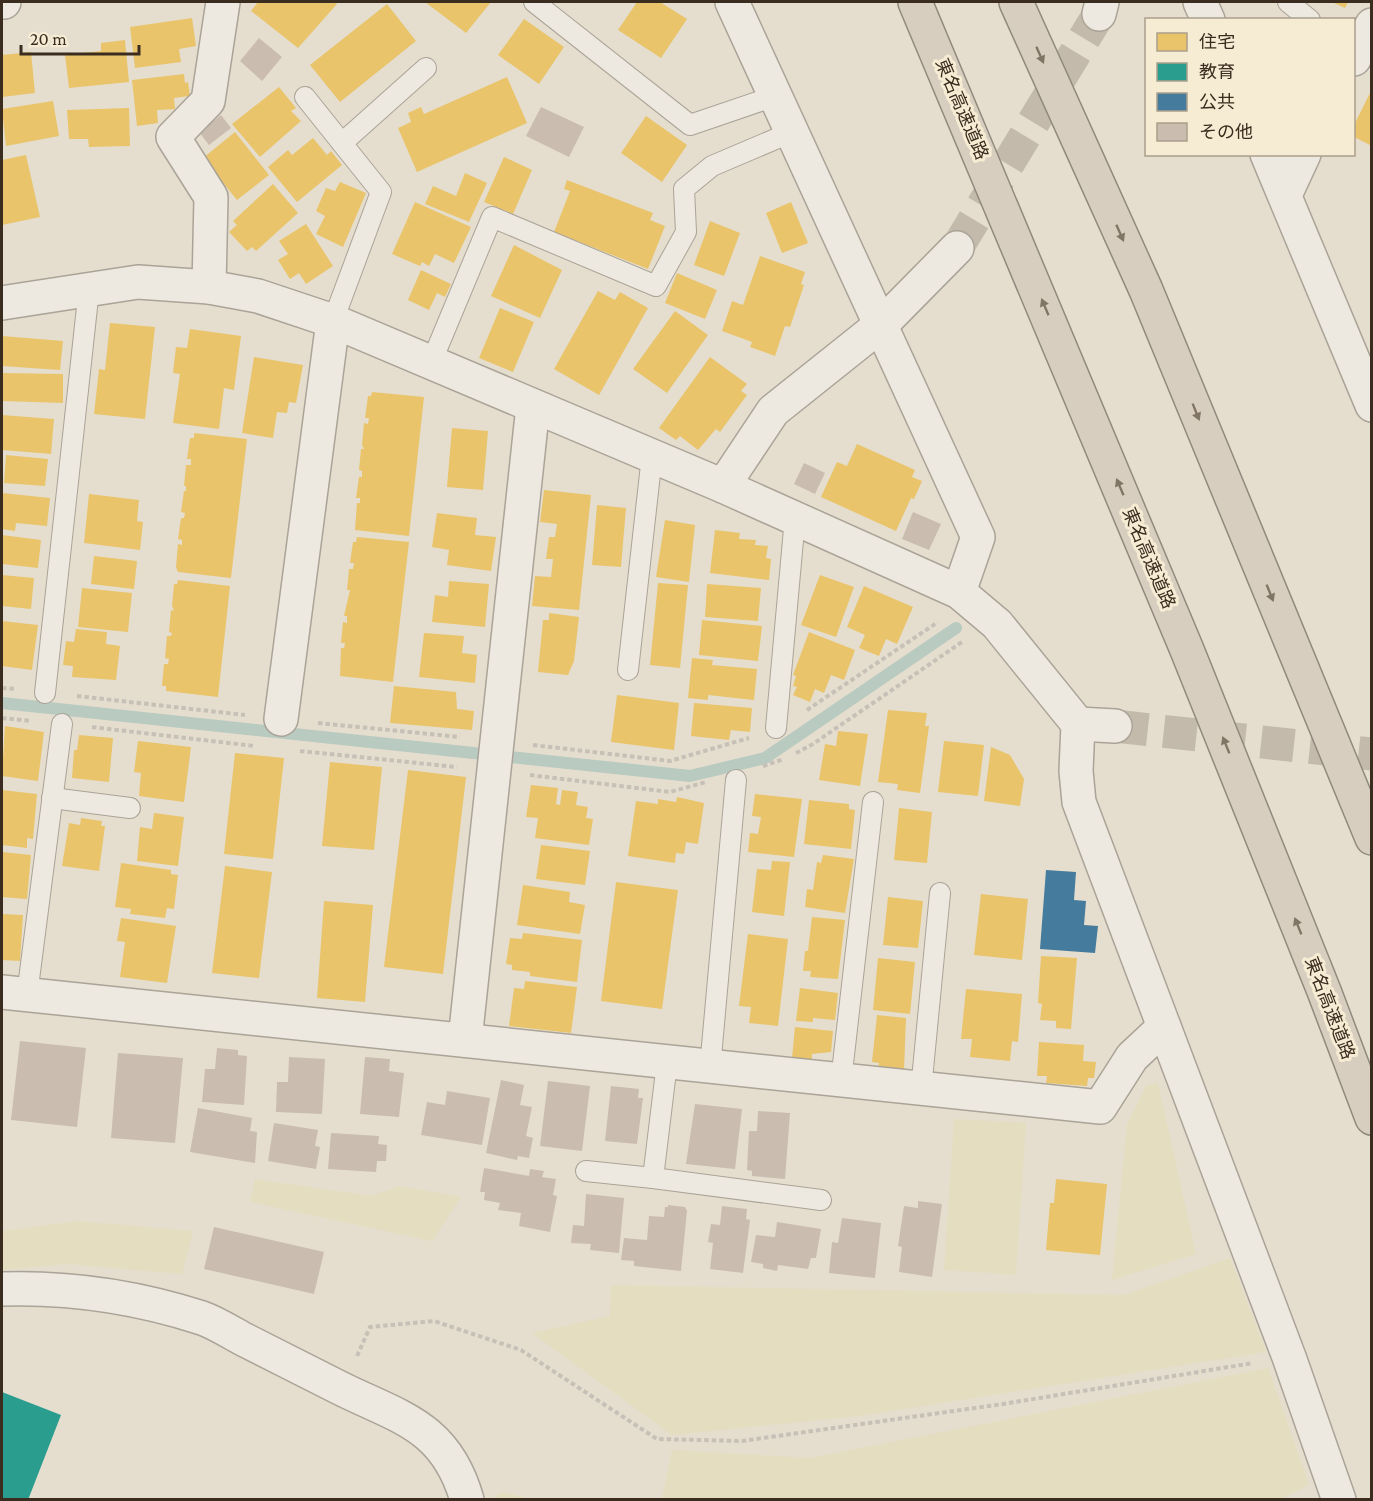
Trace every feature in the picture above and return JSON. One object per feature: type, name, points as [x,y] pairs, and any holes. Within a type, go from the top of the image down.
[{"type":"highway","name":"東名高速道路","points":[[915,2],[1192,661],[1324,991],[1371,1118]]},
{"type":"highway","points":[[1016,2],[1146,290],[1371,838]]},
{"type":"street","points":[[209,287],[211,197],[173,137],[208,101],[224,2]]},
{"type":"street","points":[[732,2],[978,537],[953,604]]},
{"type":"street","points":[[1200,2],[1207,18]]},
{"type":"street","points":[[1268,156],[1364,370],[1371,405]]},
{"type":"street","points":[[1285,195],[1303,156]]},
{"type":"street","points":[[723,486],[773,411],[882,324],[957,248]]},
{"type":"street","points":[[2,303],[138,282],[209,287],[258,296],[333,321],[723,486],[795,518],[953,604],[997,624],[1078,724],[1076,771],[1079,802],[1289,1357],[1339,1500]]},
{"type":"street","points":[[281,719],[333,321]]},
{"type":"street","points":[[465,1041],[533,406]]},
{"type":"street","points":[[1078,724],[1115,726]]},
{"type":"street","points":[[14,993],[842,1082],[1100,1107],[1132,1057],[1164,1027]]},
{"type":"street","points":[[2,1289],[50,1288],[111,1295],[204,1319],[342,1390],[412,1421],[445,1449],[462,1483],[467,1500]]},
{"type":"lane","points":[[534,2],[690,125],[775,96]]},
{"type":"lane","points":[[1288,2],[1308,18]]},
{"type":"lane","points":[[342,143],[426,68]]},
{"type":"lane","points":[[305,97],[381,192],[333,321]]},
{"type":"lane","points":[[431,363],[492,218],[656,286],[686,232],[684,189],[712,166],[792,132]]},
{"type":"lane","points":[[45,693],[89,289]]},
{"type":"lane","points":[[628,670],[652,456]]},
{"type":"lane","points":[[776,728],[795,518]]},
{"type":"lane","points":[[14,993],[52,798],[62,724]]},
{"type":"lane","points":[[710,1068],[736,780]]},
{"type":"lane","points":[[52,798],[130,808]]},
{"type":"lane","points":[[842,1082],[873,802]]},
{"type":"lane","points":[[921,1090],[940,893]]},
{"type":"lane","points":[[653,1178],[667,1063]]},
{"type":"lane","points":[[586,1171],[821,1200]]},
{"type":"path","points":[[495,756],[670,761],[776,728],[793,720],[953,604]]},
{"type":"path","points":[[342,1390],[370,1327],[434,1321],[521,1350],[657,1439],[742,1441],[1003,1404],[1289,1357]]},
{"type":"shaded area","points":[[1158,1083],[1196,1254],[1112,1280],[1127,1124],[1146,1086]]},
{"type":"shaded area","points":[[954,1119],[1026,1123],[1016,1275],[944,1270]]},
{"type":"shaded area","points":[[255,1179],[372,1196],[399,1186],[461,1197],[432,1241],[250,1202]]},
{"type":"shaded area","points":[[77,1221],[193,1231],[182,1274],[67,1264],[2,1270],[2,1231]]},
{"type":"shaded area","points":[[1230,1258],[1266,1352],[860,1416],[672,1435],[532,1333],[610,1316],[611,1285],[1124,1295]]},
{"type":"shaded area","points":[[1268,1368],[1309,1484],[1282,1499],[662,1499],[672,1450],[810,1458]]},
{"type":"shaded area","points":[[502,1492],[532,1499],[492,1499]]},
{"type":"building: 住宅","points":[[258,2],[335,2],[337,4],[298,48],[251,11]]},
{"type":"building: 住宅","points":[[425,2],[491,2],[466,33]]},
{"type":"building: 住宅","points":[[637,2],[660,2],[687,19],[661,58],[618,30]]},
{"type":"building: 住宅","points":[[1332,2],[1348,2],[1345,8]]},
{"type":"building: 住宅","points":[[387,4],[416,41],[340,102],[310,65]]},
{"type":"building: 住宅","points":[[192,18],[196,46],[179,49],[181,62],[135,68],[130,27]]},
{"type":"building: 住宅","points":[[524,19],[564,47],[539,84],[498,55]]},
{"type":"building: 住宅","points":[[125,40],[129,82],[69,88],[65,55],[101,51],[101,43]]},
{"type":"building: 住宅","points":[[31,52],[35,93],[2,97],[2,55]]},
{"type":"building: 住宅","points":[[184,74],[190,96],[174,98],[175,109],[157,110],[158,123],[137,126],[132,80]]},
{"type":"building: 住宅","points":[[507,77],[527,123],[417,172],[398,128],[411,122],[408,113],[421,107],[424,114]]},
{"type":"building: 住宅","points":[[279,87],[296,108],[291,111],[301,121],[260,157],[232,124]]},
{"type":"building: 住宅","points":[[1372,89],[1372,146],[1355,138],[1355,123]]},
{"type":"building: 住宅","points":[[53,101],[59,136],[6,146],[2,109]]},
{"type":"building: 住宅","points":[[129,108],[130,146],[89,147],[88,139],[69,139],[67,110]]},
{"type":"building: 住宅","points":[[646,116],[687,145],[662,182],[621,153]]},
{"type":"building: 住宅","points":[[235,132],[269,175],[237,200],[203,158]]},
{"type":"building: 住宅","points":[[313,138],[327,155],[331,151],[342,165],[297,202],[268,167],[288,150],[292,155]]},
{"type":"building: 住宅","points":[[26,155],[40,217],[2,225],[2,160]]},
{"type":"building: 住宅","points":[[504,157],[532,170],[513,214],[484,202]]},
{"type":"building: 住宅","points":[[465,173],[487,183],[469,222],[425,204],[433,186],[456,196]]},
{"type":"building: 住宅","points":[[567,180],[653,213],[650,220],[665,226],[648,269],[554,232],[570,191],[564,189]]},
{"type":"building: 住宅","points":[[340,182],[366,193],[343,247],[316,234],[325,216],[316,211],[326,188],[335,191]]},
{"type":"building: 住宅","points":[[273,184],[298,213],[256,251],[252,247],[247,251],[229,232],[237,225],[233,221]]},
{"type":"building: 住宅","points":[[415,202],[471,227],[454,263],[435,254],[429,266],[422,262],[420,266],[392,254]]},
{"type":"building: 住宅","points":[[791,202],[808,243],[782,253],[766,213]]},
{"type":"building: 住宅","points":[[710,221],[740,233],[724,276],[694,265]]},
{"type":"building: 住宅","points":[[306,224],[333,266],[306,284],[299,273],[290,279],[278,260],[288,254],[279,241]]},
{"type":"building: 住宅","points":[[514,245],[562,270],[540,318],[491,296]]},
{"type":"building: 住宅","points":[[760,256],[805,272],[801,284],[804,285],[790,327],[785,326],[775,356],[750,347],[752,342],[722,331],[732,301],[743,305]]},
{"type":"building: 住宅","points":[[421,270],[451,284],[445,297],[437,293],[429,310],[408,300]]},
{"type":"building: 住宅","points":[[677,273],[717,290],[705,319],[665,303]]},
{"type":"building: 住宅","points":[[598,291],[615,300],[620,292],[648,308],[599,395],[554,369]]},
{"type":"building: 住宅","points":[[500,308],[534,322],[513,372],[479,358]]},
{"type":"building: 住宅","points":[[675,311],[708,335],[667,393],[633,369]]},
{"type":"building: 住宅","points":[[110,323],[155,327],[145,419],[94,414],[99,369],[105,370]]},
{"type":"building: 住宅","points":[[190,329],[241,336],[234,390],[224,388],[219,429],[173,423],[180,374],[173,373],[176,347],[187,348]]},
{"type":"building: 住宅","points":[[2,336],[63,341],[60,370],[2,366]]},
{"type":"building: 住宅","points":[[254,357],[303,365],[296,403],[289,402],[287,413],[277,412],[273,438],[242,433]]},
{"type":"building: 住宅","points":[[710,357],[747,384],[741,391],[747,395],[720,432],[716,429],[698,450],[680,436],[676,440],[659,428]]},
{"type":"building: 住宅","points":[[2,373],[63,374],[63,403],[2,401]]},
{"type":"building: 住宅","points":[[372,392],[424,397],[409,536],[355,530],[357,503],[360,503],[360,498],[356,498],[359,477],[362,477],[362,471],[359,470],[361,449],[364,449],[362,445],[364,423],[368,424],[369,418],[365,418],[368,396],[371,396]]},
{"type":"building: 住宅","points":[[2,415],[54,419],[51,454],[2,450]]},
{"type":"building: 住宅","points":[[452,428],[488,431],[483,490],[447,487]]},
{"type":"building: 住宅","points":[[194,433],[247,439],[231,578],[178,572],[176,567],[178,544],[182,545],[182,540],[178,539],[181,518],[184,518],[185,513],[181,512],[184,491],[186,491],[186,486],[184,486],[186,465],[191,465],[191,459],[187,459],[190,438],[194,438]]},
{"type":"building: 住宅","points":[[857,444],[915,470],[912,477],[922,481],[914,499],[911,498],[896,531],[821,497],[837,462],[847,466]]},
{"type":"building: 住宅","points":[[6,455],[48,459],[45,486],[4,483]]},
{"type":"building: 住宅","points":[[544,490],[591,495],[579,610],[532,606],[535,576],[551,577],[553,559],[546,559],[549,537],[555,537],[557,524],[540,522]]},
{"type":"building: 住宅","points":[[2,493],[50,498],[47,526],[16,523],[15,531],[2,529]]},
{"type":"building: 住宅","points":[[89,494],[139,500],[137,521],[143,522],[140,550],[84,543]]},
{"type":"building: 住宅","points":[[597,505],[626,508],[621,567],[592,565]]},
{"type":"building: 住宅","points":[[437,513],[477,518],[475,535],[496,537],[491,571],[447,565],[449,550],[432,547]]},
{"type":"building: 住宅","points":[[665,520],[695,525],[689,582],[656,577]]},
{"type":"building: 住宅","points":[[715,530],[740,533],[739,539],[756,540],[755,545],[768,546],[766,558],[771,559],[769,580],[710,573]]},
{"type":"building: 住宅","points":[[2,535],[41,540],[38,568],[2,564]]},
{"type":"building: 住宅","points":[[357,537],[409,542],[393,682],[340,676],[341,648],[344,648],[345,643],[341,643],[343,622],[347,623],[347,616],[344,616],[350,590],[347,590],[349,569],[353,569],[354,563],[350,563],[353,542],[356,542]]},
{"type":"building: 住宅","points":[[94,556],[137,561],[134,589],[91,584]]},
{"type":"building: 住宅","points":[[2,575],[34,578],[31,609],[2,606]]},
{"type":"building: 住宅","points":[[820,575],[854,587],[836,637],[801,625]]},
{"type":"building: 住宅","points":[[178,580],[230,586],[218,697],[166,691],[166,686],[162,686],[164,664],[168,664],[169,659],[165,658],[167,636],[171,636],[172,633],[169,632],[171,610],[174,611],[172,606],[174,584],[177,584]]},
{"type":"building: 住宅","points":[[449,581],[489,584],[485,627],[432,622],[435,595],[448,597]]},
{"type":"building: 住宅","points":[[658,583],[688,585],[680,668],[650,665]]},
{"type":"building: 住宅","points":[[707,584],[761,588],[758,621],[705,617]]},
{"type":"building: 住宅","points":[[864,586],[913,607],[897,644],[886,639],[879,656],[859,648],[865,635],[847,627]]},
{"type":"building: 住宅","points":[[82,588],[132,593],[128,632],[78,627]]},
{"type":"building: 住宅","points":[[549,613],[579,617],[574,661],[568,675],[538,672],[543,620],[549,620]]},
{"type":"building: 住宅","points":[[702,620],[762,626],[758,661],[699,655]]},
{"type":"building: 住宅","points":[[2,621],[38,625],[32,670],[2,666]]},
{"type":"building: 住宅","points":[[76,629],[107,632],[106,644],[120,646],[116,680],[72,677],[73,666],[63,665],[66,641],[74,642]]},
{"type":"building: 住宅","points":[[809,632],[855,650],[844,680],[831,675],[824,693],[815,689],[810,702],[793,695],[797,687],[793,686],[796,676],[793,675]]},
{"type":"building: 住宅","points":[[424,633],[464,636],[462,653],[477,655],[475,683],[419,677]]},
{"type":"building: 住宅","points":[[692,658],[713,660],[712,665],[757,669],[754,700],[708,695],[708,700],[688,698]]},
{"type":"building: 住宅","points":[[394,686],[456,692],[457,709],[474,711],[472,730],[390,723]]},
{"type":"building: 住宅","points":[[617,695],[679,703],[674,750],[611,742]]},
{"type":"building: 住宅","points":[[694,703],[752,708],[750,732],[731,730],[729,740],[691,736]]},
{"type":"building: 住宅","points":[[888,710],[927,713],[925,726],[929,726],[920,793],[897,790],[898,784],[878,782]]},
{"type":"building: 住宅","points":[[5,726],[44,732],[38,781],[2,776]]},
{"type":"building: 住宅","points":[[838,731],[868,734],[860,786],[819,780],[825,744],[836,746]]},
{"type":"building: 住宅","points":[[79,735],[113,738],[109,782],[72,778],[74,750],[77,750]]},
{"type":"building: 住宅","points":[[138,741],[191,747],[184,802],[139,796],[141,773],[134,772]]},
{"type":"building: 住宅","points":[[944,741],[984,745],[978,796],[938,792]]},
{"type":"building: 住宅","points":[[991,747],[1010,755],[1024,779],[1020,806],[984,801]]},
{"type":"building: 住宅","points":[[235,753],[284,758],[273,859],[224,854]]},
{"type":"building: 住宅","points":[[330,762],[382,767],[374,850],[322,846]]},
{"type":"building: 住宅","points":[[408,770],[466,777],[443,974],[384,967]]},
{"type":"building: 住宅","points":[[531,785],[558,788],[556,804],[560,805],[562,790],[578,792],[576,805],[588,807],[586,818],[593,819],[589,845],[535,838],[538,818],[526,817]]},
{"type":"building: 住宅","points":[[2,790],[37,794],[33,839],[27,838],[27,848],[2,845]]},
{"type":"building: 住宅","points":[[755,794],[802,799],[794,857],[748,852],[750,833],[758,834],[761,817],[752,816]]},
{"type":"building: 住宅","points":[[677,797],[704,803],[698,844],[686,842],[684,854],[676,853],[675,863],[628,856],[636,801],[658,804],[658,799],[676,802]]},
{"type":"building: 住宅","points":[[809,800],[849,804],[849,809],[855,810],[851,849],[804,844]]},
{"type":"building: 住宅","points":[[899,808],[932,812],[927,863],[894,860]]},
{"type":"building: 住宅","points":[[154,813],[184,817],[178,866],[137,861],[140,827],[152,829]]},
{"type":"building: 住宅","points":[[81,818],[102,821],[101,826],[105,826],[99,871],[62,866],[69,823],[80,825]]},
{"type":"building: 住宅","points":[[541,845],[590,851],[585,885],[536,879]]},
{"type":"building: 住宅","points":[[2,852],[31,855],[27,899],[2,897]]},
{"type":"building: 住宅","points":[[823,855],[854,859],[845,913],[805,907],[807,889],[813,890],[817,862],[821,863]]},
{"type":"building: 住宅","points":[[772,861],[790,862],[784,916],[752,912],[757,869],[771,870]]},
{"type":"building: 住宅","points":[[121,863],[171,870],[171,874],[178,875],[174,909],[167,908],[165,918],[130,914],[131,909],[115,907]]},
{"type":"building: 住宅","points":[[225,866],[272,872],[259,978],[212,973]]},
{"type":"building: 住宅","points":[[616,882],[678,890],[662,1009],[601,1001]]},
{"type":"building: 住宅","points":[[523,885],[570,892],[569,902],[585,905],[580,934],[517,925]]},
{"type":"building: 住宅","points":[[981,894],[1028,899],[1022,960],[974,955]]},
{"type":"building: 住宅","points":[[888,897],[923,901],[918,948],[883,945]]},
{"type":"building: 住宅","points":[[324,901],[373,905],[365,1002],[317,998]]},
{"type":"building: 住宅","points":[[2,914],[23,915],[20,961],[2,960]]},
{"type":"building: 住宅","points":[[812,917],[845,920],[838,979],[810,977],[811,971],[803,971]]},
{"type":"building: 住宅","points":[[121,918],[176,926],[167,983],[120,977],[125,942],[117,941]]},
{"type":"building: 住宅","points":[[523,933],[582,940],[577,982],[530,976],[530,972],[512,970],[512,965],[506,964],[510,938],[522,939]]},
{"type":"building: 住宅","points":[[748,934],[788,939],[778,1026],[749,1023],[751,1007],[739,1006]]},
{"type":"building: 住宅","points":[[1041,956],[1077,958],[1071,1029],[1056,1028],[1056,1021],[1040,1020],[1042,1004],[1038,1003]]},
{"type":"building: 住宅","points":[[878,958],[915,962],[910,1014],[873,1010]]},
{"type":"building: 住宅","points":[[525,981],[577,987],[571,1033],[509,1026],[514,988],[524,989]]},
{"type":"building: 住宅","points":[[800,988],[838,993],[835,1020],[813,1018],[813,1022],[796,1021]]},
{"type":"building: 住宅","points":[[966,989],[1022,994],[1018,1042],[1012,1041],[1010,1061],[970,1057],[972,1039],[961,1039]]},
{"type":"building: 住宅","points":[[877,1015],[906,1018],[904,1071],[878,1068],[879,1063],[872,1062]]},
{"type":"building: 住宅","points":[[795,1027],[833,1031],[831,1052],[812,1054],[812,1060],[792,1058]]},
{"type":"building: 住宅","points":[[1039,1042],[1084,1045],[1083,1061],[1096,1062],[1094,1078],[1088,1078],[1087,1086],[1046,1083],[1047,1076],[1037,1076]]},
{"type":"building: 住宅","points":[[1056,1179],[1107,1184],[1100,1255],[1046,1250],[1050,1203],[1054,1203]]},
{"type":"building: 教育","points":[[2,1392],[61,1415],[28,1500],[2,1500]]},
{"type":"building: 公共","points":[[1046,870],[1076,872],[1074,900],[1086,901],[1084,925],[1098,926],[1095,953],[1040,949]]},
{"type":"building: その他","points":[[259,38],[282,57],[262,81],[240,61]]},
{"type":"building: その他","points":[[541,107],[584,127],[569,157],[526,136]]},
{"type":"building: その他","points":[[221,115],[231,128],[209,145],[199,132]]},
{"type":"building: その他","points":[[804,463],[825,473],[815,494],[794,484]]},
{"type":"building: その他","points":[[913,512],[941,524],[929,550],[902,539]]},
{"type":"building: その他","points":[[20,1041],[86,1048],[77,1127],[11,1120]]},
{"type":"building: その他","points":[[217,1048],[238,1050],[238,1055],[247,1056],[244,1105],[202,1102],[205,1069],[215,1069]]},
{"type":"building: その他","points":[[118,1053],[183,1058],[175,1143],[111,1138]]},
{"type":"building: その他","points":[[289,1057],[325,1059],[322,1114],[276,1112],[277,1082],[288,1082]]},
{"type":"building: その他","points":[[365,1057],[390,1059],[389,1071],[404,1073],[399,1117],[360,1114]]},
{"type":"building: その他","points":[[501,1080],[524,1085],[520,1105],[532,1107],[526,1136],[533,1138],[529,1158],[518,1156],[517,1160],[486,1153]]},
{"type":"building: その他","points":[[548,1081],[590,1086],[582,1151],[540,1146]]},
{"type":"building: その他","points":[[611,1086],[639,1089],[638,1098],[643,1098],[637,1144],[605,1141]]},
{"type":"building: その他","points":[[447,1091],[490,1098],[482,1145],[421,1135],[427,1102],[445,1105]]},
{"type":"building: その他","points":[[695,1104],[742,1109],[735,1169],[686,1164]]},
{"type":"building: その他","points":[[198,1108],[252,1118],[250,1131],[257,1132],[255,1163],[190,1152]]},
{"type":"building: その他","points":[[758,1111],[790,1113],[785,1179],[752,1176],[752,1171],[747,1170],[749,1131],[757,1131]]},
{"type":"building: その他","points":[[274,1123],[318,1130],[315,1146],[320,1147],[316,1169],[268,1161]]},
{"type":"building: その他","points":[[331,1133],[379,1136],[378,1144],[387,1145],[386,1161],[377,1161],[376,1172],[328,1169]]},
{"type":"building: その他","points":[[484,1168],[529,1176],[530,1169],[544,1171],[542,1177],[556,1179],[553,1195],[557,1196],[550,1232],[519,1226],[521,1213],[498,1210],[500,1203],[484,1200],[485,1192],[480,1192]]},
{"type":"building: その他","points":[[586,1194],[624,1198],[619,1253],[590,1250],[591,1244],[571,1243],[573,1225],[584,1226]]},
{"type":"building: その他","points":[[918,1201],[942,1204],[932,1277],[899,1272],[902,1247],[898,1246],[904,1206],[918,1208]]},
{"type":"building: その他","points":[[668,1205],[685,1207],[687,1211],[681,1271],[634,1266],[634,1261],[621,1260],[624,1238],[647,1240],[649,1216],[664,1217],[665,1207]]},
{"type":"building: その他","points":[[722,1206],[747,1209],[746,1219],[750,1220],[743,1273],[710,1269],[713,1243],[708,1242],[711,1224],[720,1225]]},
{"type":"building: その他","points":[[842,1218],[881,1223],[875,1278],[829,1273],[832,1242],[838,1243]]},
{"type":"building: その他","points":[[777,1222],[821,1229],[816,1258],[811,1258],[808,1269],[778,1265],[777,1271],[763,1268],[763,1264],[751,1262],[756,1235],[775,1237]]},
{"type":"building: その他","points":[[214,1227],[324,1252],[314,1294],[204,1269]]},
{"type":"waterway","points":[[2,703],[690,776],[765,758],[956,628]]},
{"type":"tunnel","points":[[957,248],[1099,14]]},
{"type":"tunnel","points":[[1115,726],[1372,754]]}]
